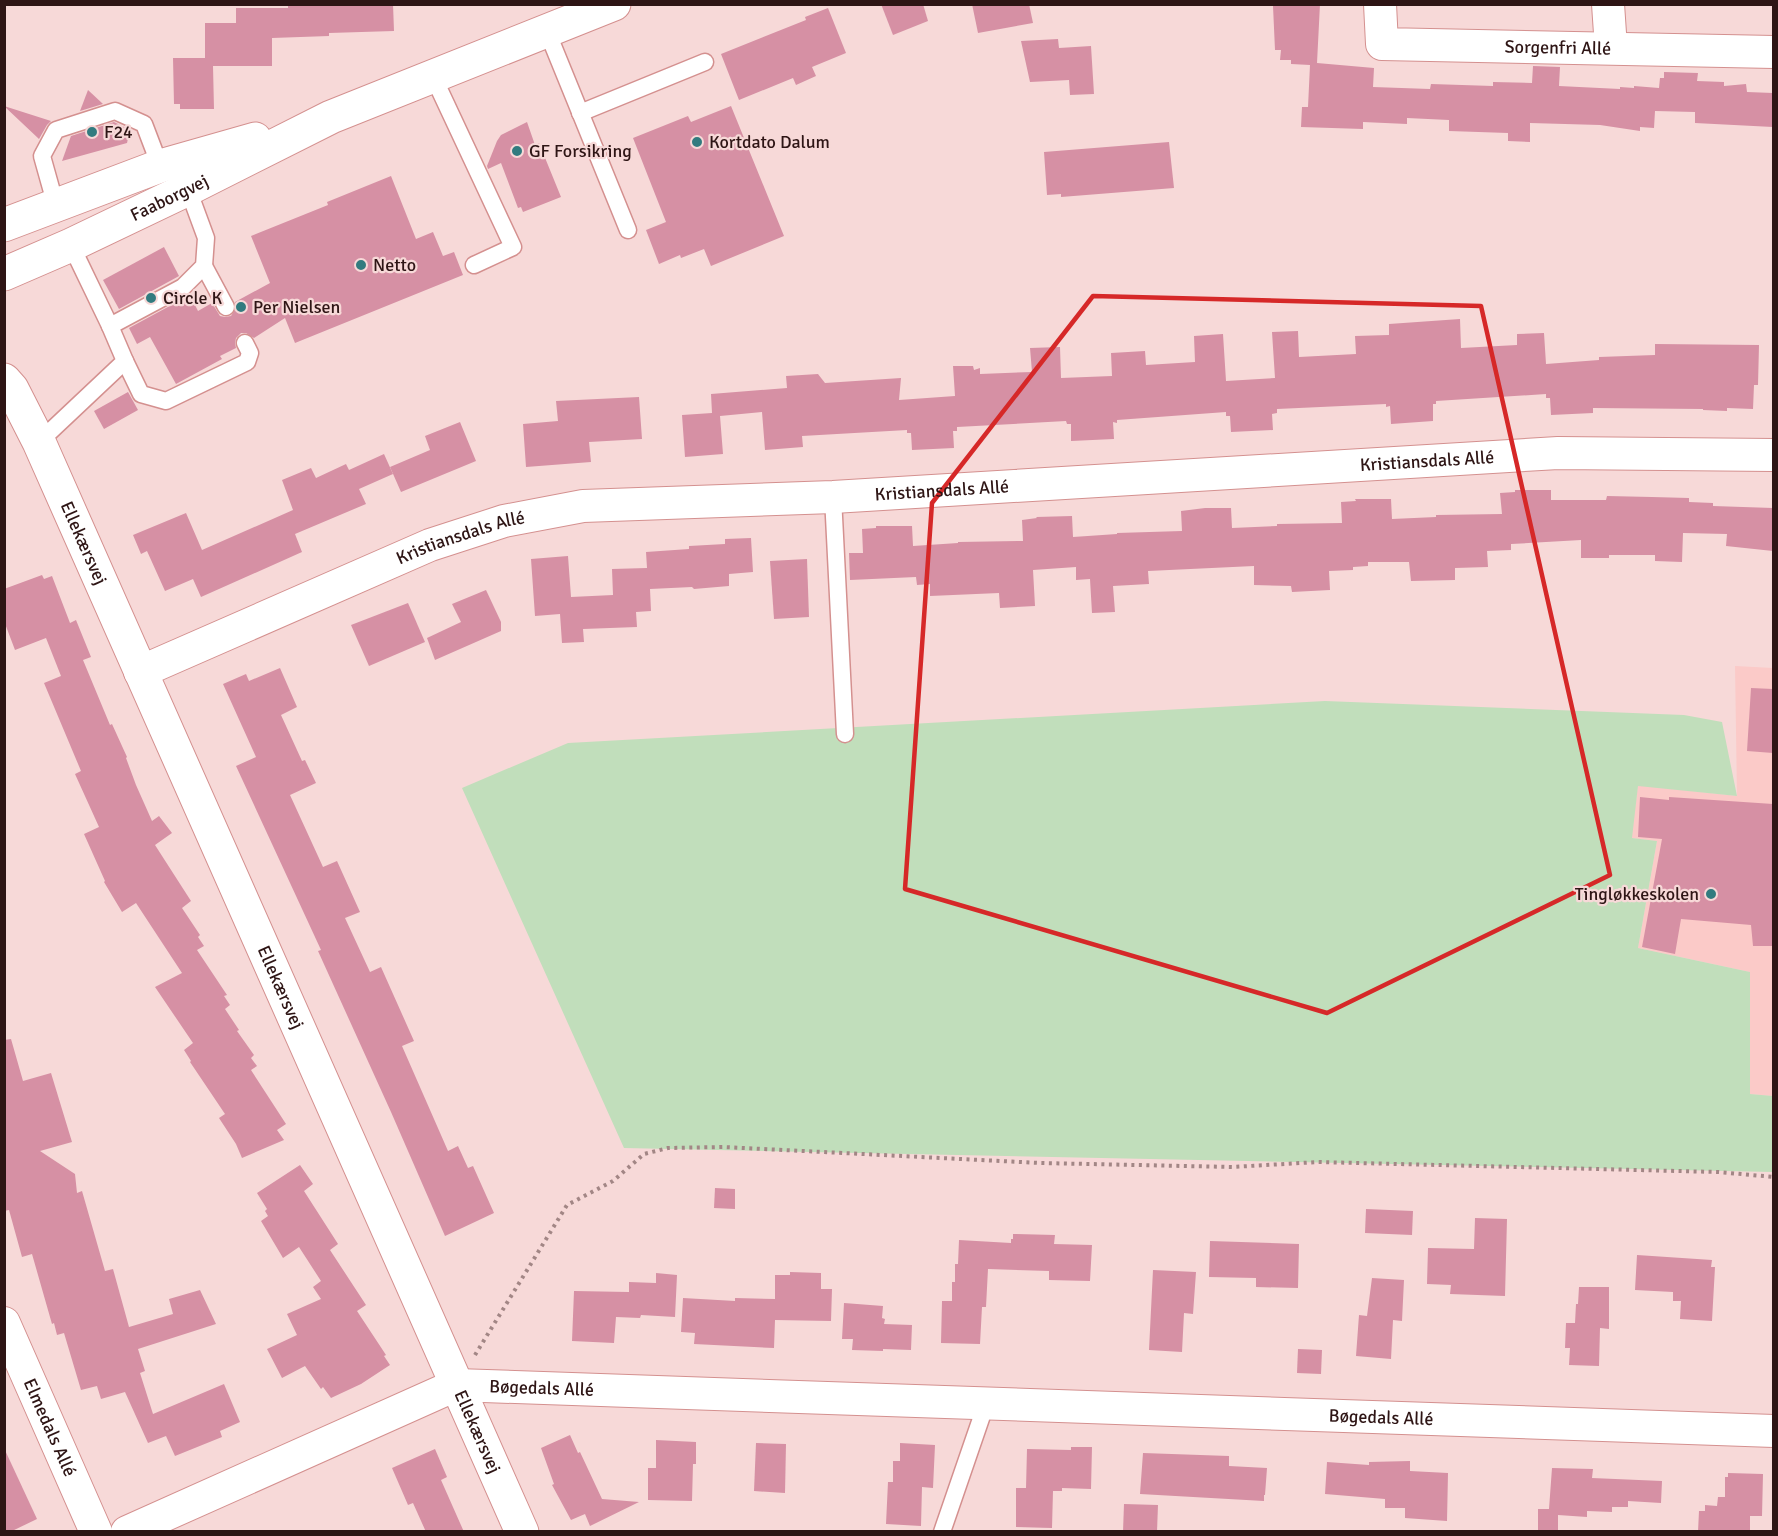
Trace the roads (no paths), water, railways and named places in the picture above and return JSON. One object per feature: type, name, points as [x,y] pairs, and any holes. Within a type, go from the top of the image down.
[{"type":"street","name":"Sorgenfri Allé","points":[[1380,4],[1382,45],[1773,52]]},
{"type":"street","points":[[1608,4],[1611,48]]},
{"type":"street","name":"Faaborgvej","points":[[4,274],[188,189],[331,117],[613,5]]},
{"type":"street","name":"Faaborgvej","points":[[4,225],[160,166],[331,117]]},
{"type":"street","name":"Ellekærsvej","points":[[4,380],[12,389],[39,442],[522,1532]]},
{"type":"street","name":"Ellekærsvej","points":[[4,408],[39,442]]},
{"type":"street","name":"Kristiansdals Allé","points":[[140,672],[430,545],[504,521],[583,506],[833,497],[1558,453],[1773,454]]},
{"type":"street","name":"Elmedals Allé","points":[[4,1323],[96,1532]]},
{"type":"street","name":"Bøgedals Allé","points":[[127,1532],[456,1385],[1773,1431]]},
{"type":"lane","points":[[547,31],[628,230]]},
{"type":"lane","points":[[580,113],[705,62]]},
{"type":"lane","points":[[433,76],[513,247],[474,265]]},
{"type":"lane","points":[[56,206],[42,156],[56,130],[115,111],[144,124],[160,166]]},
{"type":"lane","points":[[188,189],[206,238],[204,266],[226,307]]},
{"type":"lane","points":[[71,245],[141,394],[166,402],[247,362],[250,353],[245,343]]},
{"type":"lane","points":[[111,326],[183,287],[204,266]]},
{"type":"lane","points":[[39,442],[126,361]]},
{"type":"lane","points":[[833,497],[845,734]]},
{"type":"lane","points":[[942,1532],[986,1404]]},
{"type":"place","name":"F24","points":[[92,132]]},
{"type":"place","name":"Kortdato Dalum","points":[[697,142]]},
{"type":"place","name":"GF Forsikring","points":[[517,151]]},
{"type":"place","name":"Netto","points":[[361,265]]},
{"type":"place","name":"Circle K","points":[[151,298]]},
{"type":"place","name":"Per Nielsen","points":[[241,307]]},
{"type":"place","name":"Tingløkkeskolen","points":[[1711,894]]}]
